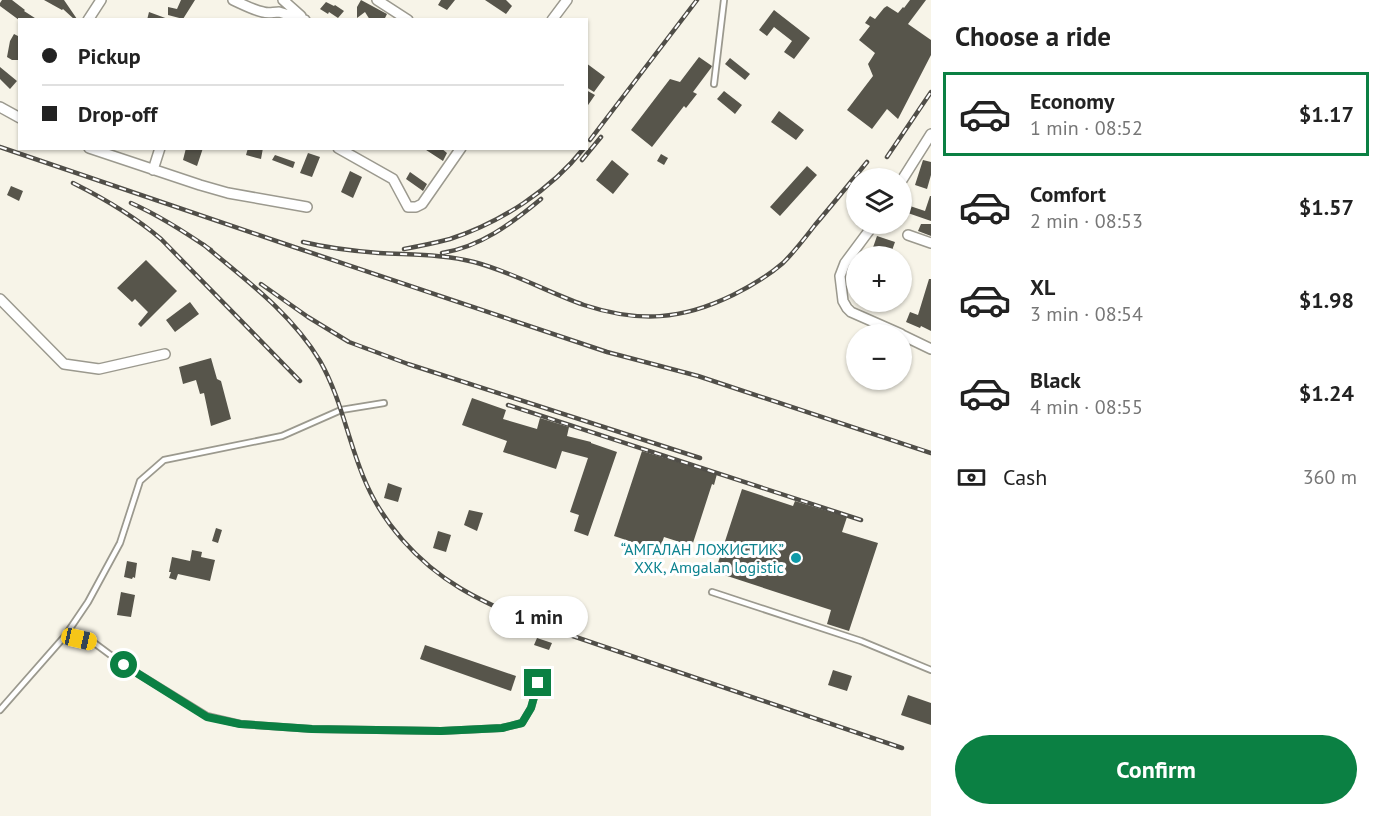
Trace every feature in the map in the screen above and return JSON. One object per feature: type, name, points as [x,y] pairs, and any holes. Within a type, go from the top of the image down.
[{"type":"street","points":[[89,18],[101,0]]},
{"type":"street","points":[[233,0],[262,12],[274,11],[298,18]]},
{"type":"street","points":[[283,0],[303,18]]},
{"type":"street","points":[[377,0],[405,18]]},
{"type":"street","points":[[554,18],[567,0]]},
{"type":"street","points":[[0,107],[18,117]]},
{"type":"street","points":[[910,168],[931,134]]},
{"type":"street","points":[[95,150],[200,186],[307,207]]},
{"type":"street","points":[[153,170],[159,150]]},
{"type":"street","points":[[342,150],[393,179],[408,207],[422,204],[460,150]]},
{"type":"street","points":[[867,234],[845,263],[840,276],[843,301],[847,308],[877,324]]},
{"type":"street","points":[[908,235],[931,243]]},
{"type":"street","points":[[0,299],[64,363],[99,369],[165,354]]},
{"type":"street","points":[[912,340],[931,349]]},
{"type":"lane","points":[[714,84],[724,0]]},
{"type":"lane","points":[[0,710],[65,636],[88,602],[120,543],[140,481],[164,460],[282,436],[342,410],[384,403]]},
{"type":"lane","points":[[712,592],[851,637],[931,670]]},
{"type":"lane","points":[[65,636],[93,642],[124,665],[207,717],[240,724],[312,729],[441,731],[502,728],[522,723],[531,708],[538,683]]},
{"type":"building","points":[[2,0],[12,0],[35,18],[18,19],[0,6]]},
{"type":"building","points":[[44,0],[64,0],[76,18]]},
{"type":"building","points":[[181,0],[195,0],[184,18],[168,15],[168,7],[177,9]]},
{"type":"building","points":[[361,0],[387,14],[385,18],[369,18],[365,12],[357,18],[357,7]]},
{"type":"building","points":[[441,0],[455,0],[447,10],[438,5]]},
{"type":"building","points":[[485,0],[506,0],[512,6],[506,14]]},
{"type":"building","points":[[910,0],[926,0],[908,24],[931,40],[931,55],[898,119],[887,109],[872,129],[847,110],[873,76],[868,64],[875,53],[859,40],[870,26],[865,23],[870,16],[875,19],[887,6],[898,13]]},
{"type":"building","points":[[326,2],[344,11],[338,18],[329,12],[328,14],[320,9]]},
{"type":"building","points":[[774,10],[810,38],[794,59],[784,52],[792,41],[774,27],[767,36],[759,30]]},
{"type":"building","points":[[149,12],[165,18],[148,18]]},
{"type":"building","points":[[14,34],[18,36],[18,60],[7,57]]},
{"type":"building","points":[[699,57],[712,66],[711,68],[693,92],[697,94],[686,108],[684,106],[652,147],[631,130],[670,79],[680,82]]},
{"type":"building","points":[[730,58],[750,74],[745,80],[725,64]]},
{"type":"building","points":[[588,64],[605,77],[594,92],[588,88]]},
{"type":"building","points":[[0,67],[17,81],[10,89],[0,79]]},
{"type":"building","points":[[588,91],[595,95],[588,105]]},
{"type":"building","points":[[724,91],[742,105],[735,114],[717,99]]},
{"type":"building","points":[[779,111],[804,130],[796,140],[771,122]]},
{"type":"building","points":[[186,150],[202,150],[197,166],[183,160]]},
{"type":"building","points":[[247,150],[263,150],[261,159],[246,155]]},
{"type":"building","points":[[426,150],[443,150],[447,153],[443,161]]},
{"type":"building","points":[[308,153],[320,157],[312,177],[300,173]]},
{"type":"building","points":[[661,154],[668,158],[664,165],[657,161]]},
{"type":"building","points":[[275,155],[295,162],[293,168],[272,160]]},
{"type":"building","points":[[612,160],[629,174],[613,194],[596,180]]},
{"type":"building","points":[[923,160],[931,162],[931,175],[927,189],[915,185]]},
{"type":"building","points":[[807,166],[817,175],[780,216],[770,207]]},
{"type":"building","points":[[350,171],[362,177],[353,198],[341,192]]},
{"type":"building","points":[[410,172],[427,184],[423,191],[406,179]]},
{"type":"building","points":[[11,186],[23,191],[19,201],[7,195]]},
{"type":"building","points":[[931,196],[931,221],[912,214],[912,207],[925,211]]},
{"type":"building","points":[[921,224],[931,224],[931,236],[918,231]]},
{"type":"building","points":[[877,236],[895,242],[894,246],[874,246]]},
{"type":"building","points":[[146,260],[177,291],[141,327],[138,324],[148,312],[135,299],[132,302],[117,288]]},
{"type":"building","points":[[929,279],[931,279],[931,331],[906,322],[910,312],[918,315]]},
{"type":"building","points":[[190,302],[199,314],[175,332],[166,320]]},
{"type":"building","points":[[211,358],[217,379],[221,381],[231,419],[211,426],[204,393],[200,394],[196,380],[183,384],[179,367]]},
{"type":"building","points":[[472,398],[506,410],[503,419],[537,429],[540,418],[569,427],[567,436],[617,452],[588,536],[574,531],[579,515],[570,512],[588,458],[562,451],[556,469],[503,452],[507,441],[462,425]]},
{"type":"building","points":[[642,451],[717,474],[692,546],[664,537],[659,551],[614,536]]},
{"type":"building","points":[[388,483],[402,488],[398,502],[384,498]]},
{"type":"building","name":"“АМГАЛАН ЛОЖИСТИК” ХХК, Amgalan logistic","points":[[742,489],[793,506],[795,501],[847,517],[842,532],[878,543],[849,631],[827,624],[831,610],[715,572]]},
{"type":"building","points":[[469,510],[483,513],[477,531],[464,525]]},
{"type":"building","points":[[216,528],[222,530],[218,543],[212,541]]},
{"type":"building","points":[[438,531],[451,535],[446,552],[433,548]]},
{"type":"building","points":[[192,550],[202,552],[201,557],[215,560],[210,581],[178,574],[176,580],[169,578],[172,557],[190,561]]},
{"type":"building","points":[[127,561],[137,563],[135,578],[124,577]]},
{"type":"building","points":[[121,592],[135,595],[131,617],[117,615]]},
{"type":"building","points":[[537,638],[552,643],[549,650],[534,645]]},
{"type":"building","points":[[425,645],[516,676],[511,691],[420,659]]},
{"type":"building","points":[[833,670],[852,676],[847,691],[828,685]]},
{"type":"building","points":[[908,695],[931,703],[931,725],[901,715]]},
{"type":"railway","points":[[590,140],[697,0]]},
{"type":"railway","points":[[887,157],[931,92]]},
{"type":"railway","points":[[582,160],[601,137]]},
{"type":"railway","points":[[0,147],[607,352],[698,376],[931,453]]},
{"type":"railway","points":[[404,249],[450,239],[506,214],[556,178],[582,150]]},
{"type":"railway","points":[[303,242],[331,248],[462,259],[502,271],[570,300],[604,311],[642,316],[678,314],[696,310],[733,295],[777,268],[796,249],[867,162]]},
{"type":"railway","points":[[73,183],[119,208],[161,239],[300,381]]},
{"type":"railway","points":[[442,253],[482,240],[541,199]]},
{"type":"railway","points":[[131,203],[152,213],[211,250]]},
{"type":"railway","points":[[204,245],[282,313],[309,344],[327,375],[339,403],[357,461],[380,509],[402,540],[445,578],[474,596],[517,617],[902,748]]},
{"type":"railway","points":[[261,284],[349,342],[408,364],[700,458]]},
{"type":"railway","points":[[508,405],[861,520]]},
{"type":"place","name":"“АМГАЛАН ЛОЖИСТИК” ХХК, Amgalan logistic","points":[[796,558]]},
{"type":"route","points":[[124,665],[207,717],[240,724],[312,729],[441,731],[502,728],[522,723],[531,708],[538,683]]}]
